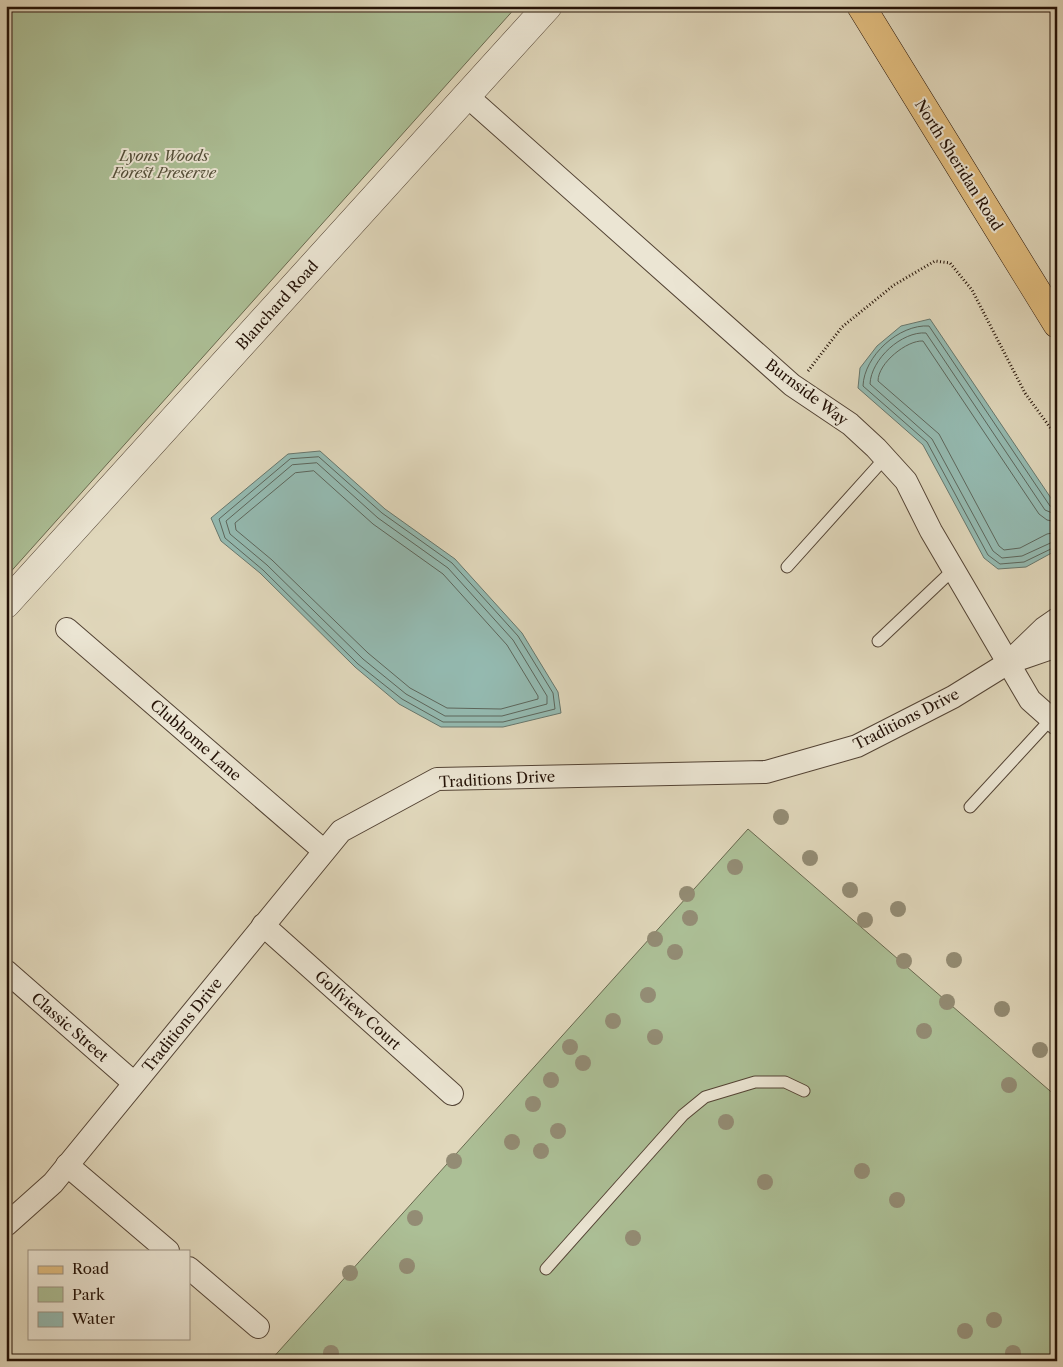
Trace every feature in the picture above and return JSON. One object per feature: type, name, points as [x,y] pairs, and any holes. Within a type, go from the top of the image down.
[{"type":"main road","name":"North Sheridan Road","points":[[861,6],[1057,324]]},
{"type":"street","name":"Blanchard Road","points":[[6,604],[548,6]]},
{"type":"street","name":"Burnside Way","points":[[467,96],[795,387],[850,424],[885,458],[906,481],[954,569],[1030,700],[1054,721]]},
{"type":"street","name":"Traditions Drive","points":[[6,1225],[53,1184],[341,831],[437,780],[766,772],[856,746],[953,697],[1008,663],[1044,628],[1057,619]]},
{"type":"street","name":"Clubhome Lane","points":[[67,629],[324,851]]},
{"type":"street","name":"Traditions Drive","points":[[1008,663],[1057,646]]},
{"type":"street","name":"Golfview Court","points":[[263,925],[452,1094]]},
{"type":"street","name":"Classic Street","points":[[6,971],[134,1083]]},
{"type":"street","points":[[67,1165],[167,1250]]},
{"type":"street","points":[[190,1269],[258,1327]]},
{"type":"lane","points":[[787,568],[885,458]]},
{"type":"lane","points":[[878,641],[954,569]]},
{"type":"lane","points":[[970,807],[1054,721]]},
{"type":"lane","points":[[546,1269],[683,1114],[705,1097],[755,1082],[785,1082],[804,1091]]},
{"type":"path","points":[[795,387],[842,327],[894,285],[935,261],[950,263],[972,290],[1025,393],[1057,437]]},
{"type":"green space","name":"Lyons Woods Forest Preserve","points":[[6,6],[517,6],[6,577]]},
{"type":"green space","points":[[748,829],[1057,1097],[1057,1361],[270,1361]]},
{"type":"water","points":[[930,319],[1057,507],[1057,550],[1026,567],[998,569],[984,558],[923,445],[858,388],[860,368],[877,346],[901,326]]},
{"type":"water","points":[[320,451],[385,509],[455,559],[522,633],[558,692],[561,713],[503,727],[441,727],[399,704],[355,667],[260,573],[221,541],[211,518],[288,454]]}]
